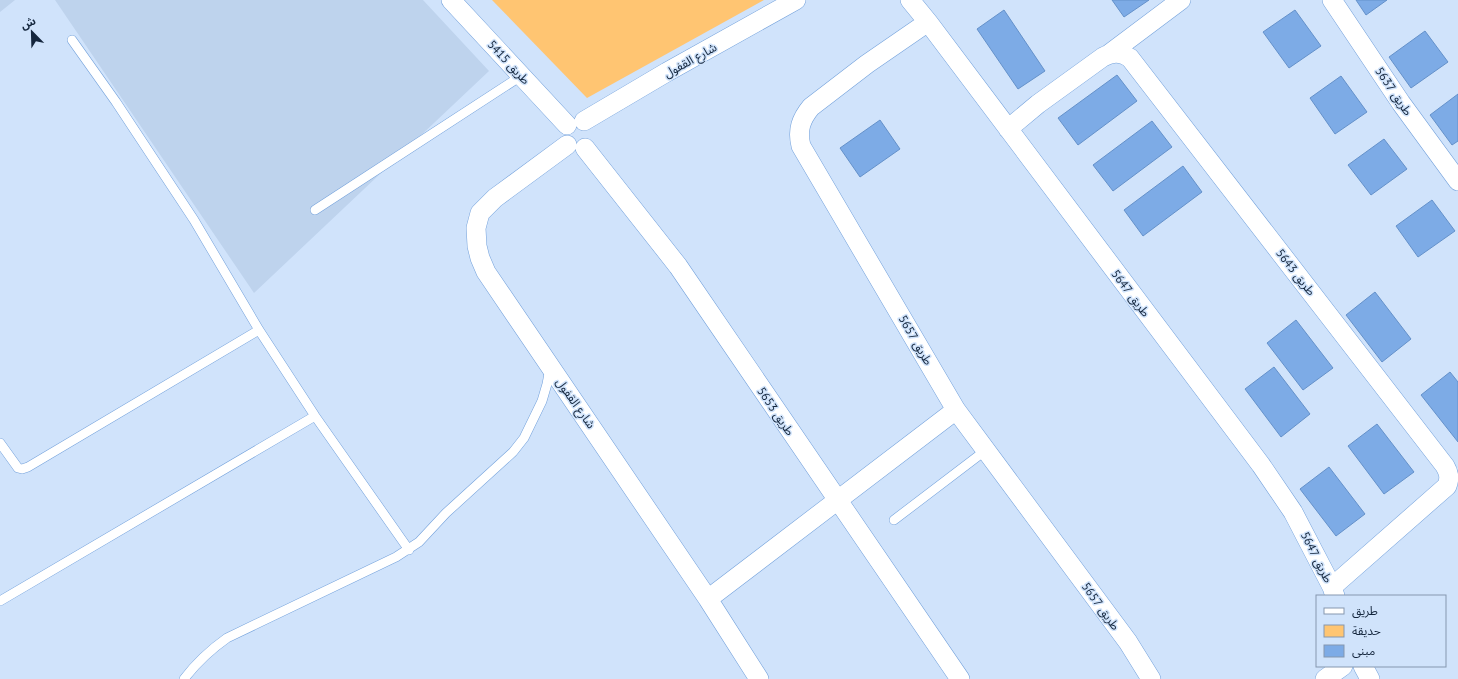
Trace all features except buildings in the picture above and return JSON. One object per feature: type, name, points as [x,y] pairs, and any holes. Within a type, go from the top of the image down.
[{"type":"street","name":"طريق 5415","points":[[451,0],[521,76],[576,123]]},
{"type":"street","name":"شارع القفول","points":[[576,123],[796,0]]},
{"type":"street","name":"طريق 5647","points":[[910,0],[1261,465],[1293,512],[1333,591]]},
{"type":"street","points":[[1008,129],[1038,104],[1109,54],[1181,0]]},
{"type":"street","name":"طريق 5637","points":[[1332,0],[1401,103],[1458,181]]},
{"type":"street","name":"طريق 5657","points":[[928,22],[867,64],[811,107],[800,123],[799,138],[801,146],[956,410],[1128,642],[1151,679]]},
{"type":"street","name":"طريق 5643","points":[[1109,54],[1123,54],[1130,58],[1135,64],[1449,472],[1447,486],[1333,591]]},
{"type":"street","points":[[576,123],[591,127],[593,132],[592,141],[585,148],[574,149],[567,145],[563,138],[563,131],[576,123]]},
{"type":"street","name":"شارع القفول","points":[[567,145],[487,205],[480,212],[476,228],[477,246],[480,258],[486,272],[550,367],[599,436],[708,599],[759,679]]},
{"type":"street","name":"طريق 5653","points":[[585,148],[678,266],[960,679]]},
{"type":"street","points":[[708,599],[956,410]]},
{"type":"street","points":[[1325,679],[1342,667]]},
{"type":"street","points":[[1364,667],[1370,679]]},
{"type":"lane","points":[[72,40],[116,102],[194,220],[259,330],[315,416],[409,550]]},
{"type":"lane","points":[[316,210],[521,76]]},
{"type":"lane","points":[[0,443],[18,468],[22,469],[28,467],[259,330]]},
{"type":"lane","points":[[184,679],[210,650],[227,638],[244,628],[396,557],[409,550],[428,534],[456,503],[513,452],[524,438],[542,401],[550,367]]},
{"type":"lane","points":[[0,601],[315,416]]},
{"type":"lane","points":[[894,520],[986,450]]},
{"type":"shaded area","points":[[0,0],[15,0],[0,12]]},
{"type":"shaded area","points":[[55,0],[423,0],[489,71],[254,293]]},
{"type":"green space","points":[[492,0],[764,0],[587,98]]}]
